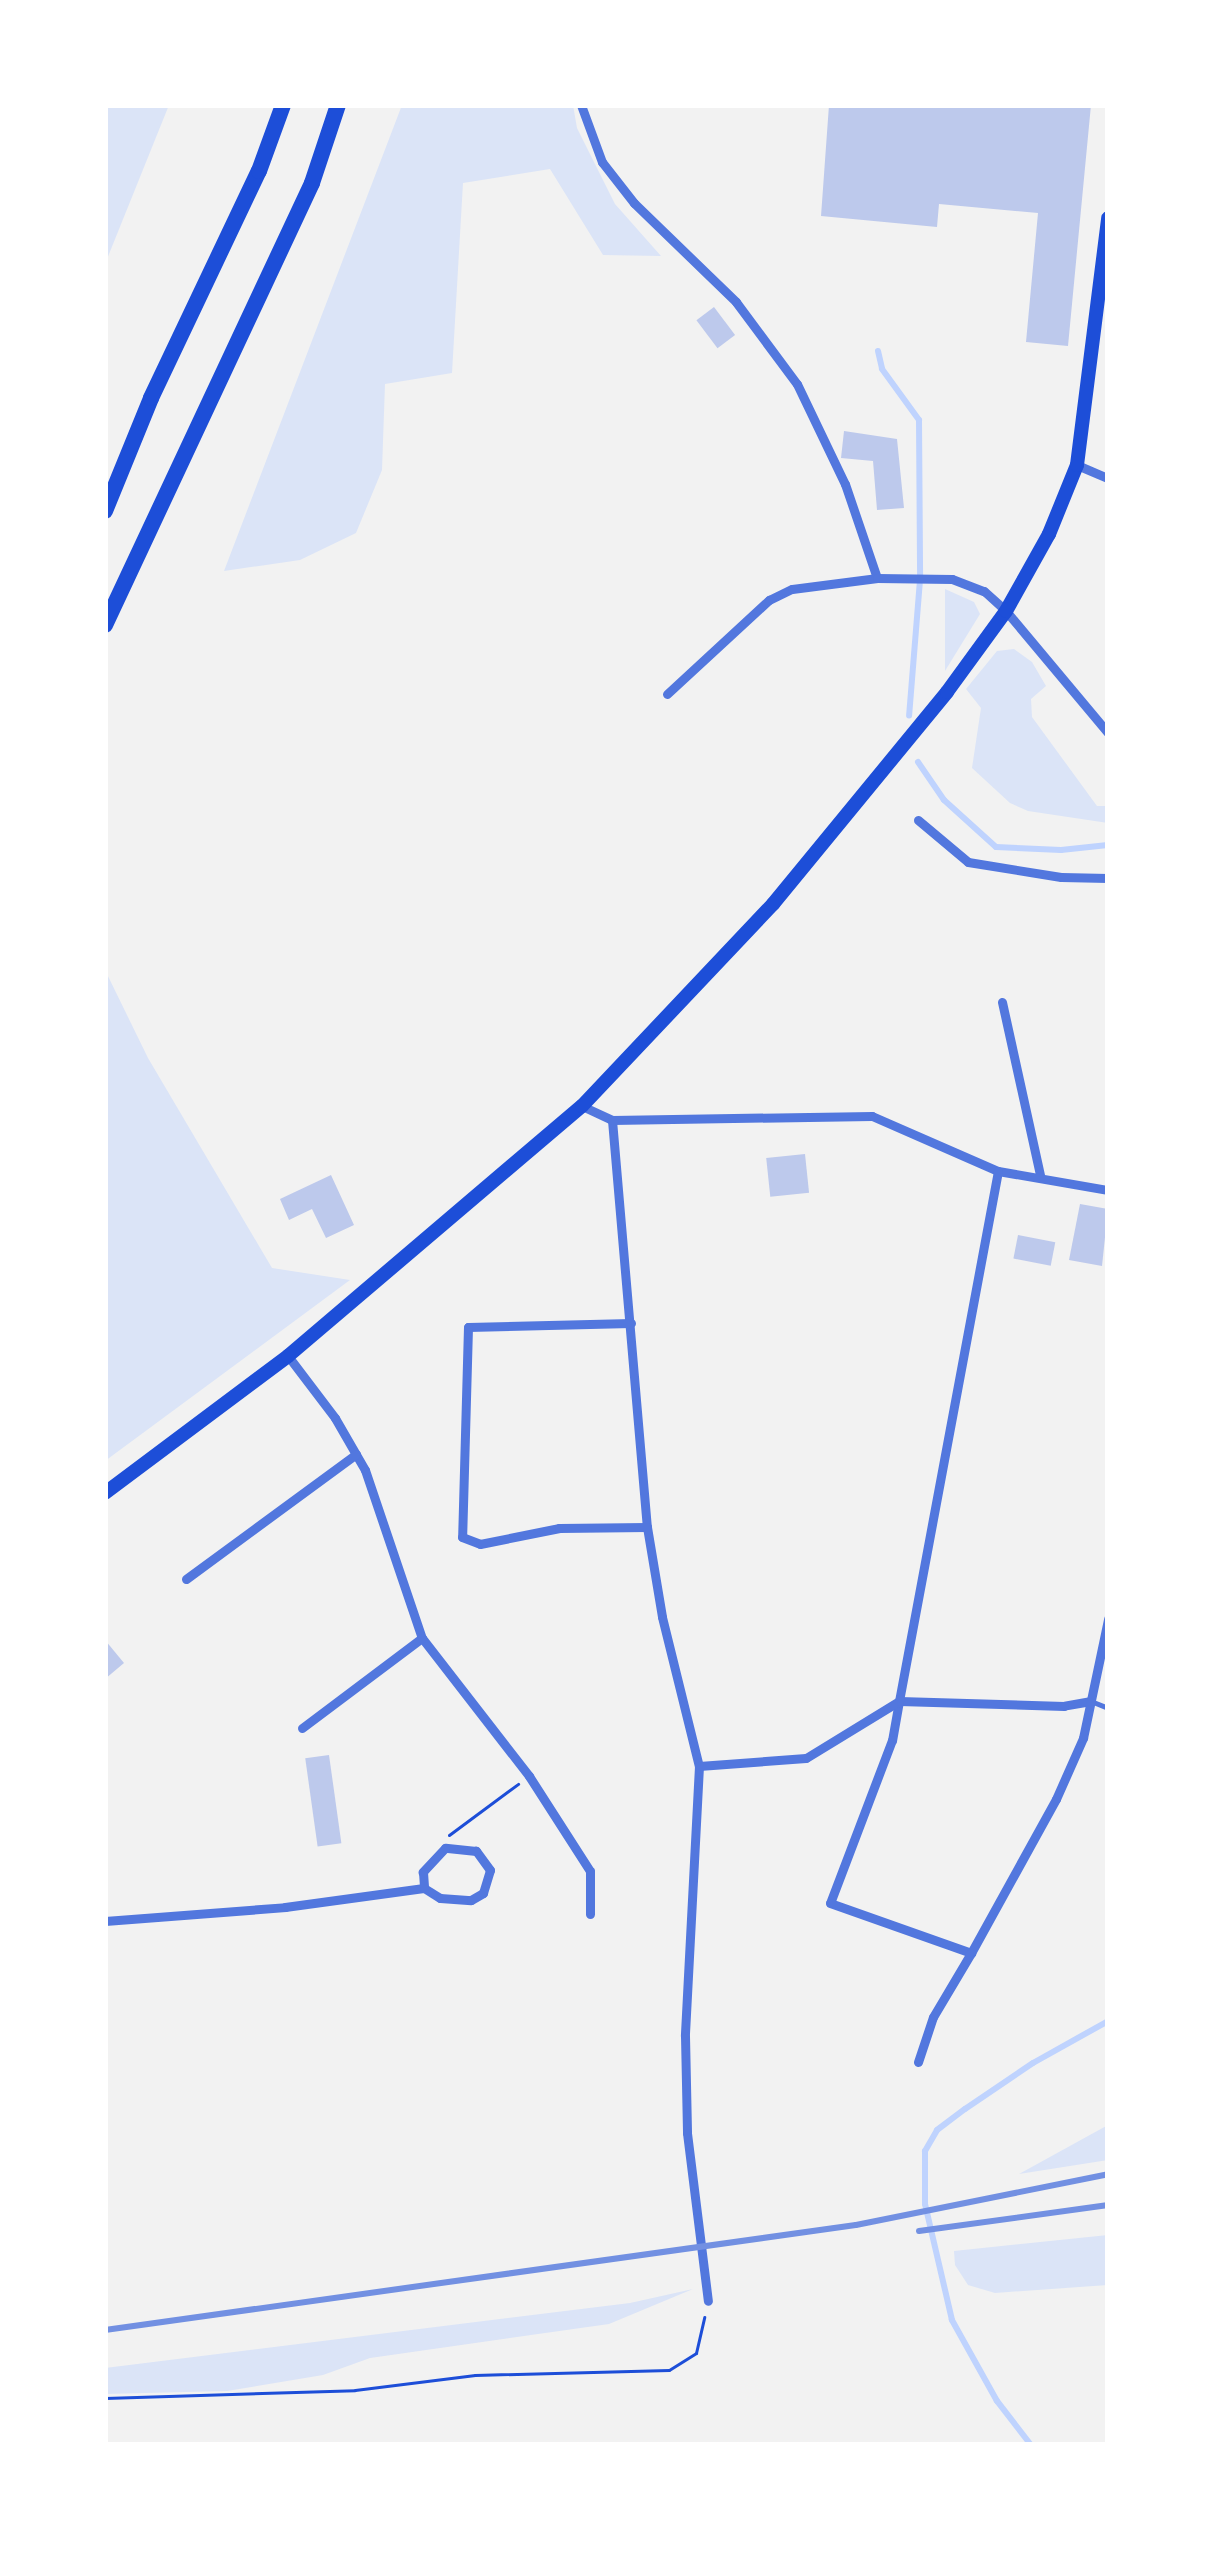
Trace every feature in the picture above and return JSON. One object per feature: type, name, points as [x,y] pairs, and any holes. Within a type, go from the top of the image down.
[{"type":"highway","points":[[105,511],[151,398],[259,171],[283,105]]},
{"type":"highway","points":[[105,625],[312,183],[338,105]]},
{"type":"main road","points":[[105,1493],[288,1356],[582,1106],[772,904],[925,719],[1006,611],[1049,534],[1077,465],[1108,218]]},
{"type":"street","points":[[580,105],[602,162],[634,203],[736,302],[797,384],[844,484],[877,578]]},
{"type":"street","points":[[1077,465],[1108,478]]},
{"type":"street","points":[[667,694],[769,600],[820,582],[952,579],[984,591],[1006,611],[1108,733]]},
{"type":"street","points":[[918,820],[968,862],[1060,878],[1108,878]]},
{"type":"street","points":[[1002,1002],[1040,1175]]},
{"type":"street","points":[[582,1106],[612,1120],[856,1114],[998,1171],[1108,1190]]},
{"type":"street","points":[[612,1120],[647,1527],[662,1617],[700,1766],[685,2036],[687,2133],[708,2301]]},
{"type":"street","points":[[971,1953],[830,1903],[892,1740],[998,1171]]},
{"type":"street","points":[[631,1323],[468,1328],[462,1537],[480,1544],[559,1528],[647,1527]]},
{"type":"street","points":[[288,1356],[356,1454],[422,1638],[529,1776],[590,1871],[590,1914]]},
{"type":"street","points":[[186,1579],[356,1454]]},
{"type":"street","points":[[918,2062],[933,2018],[1056,1799],[1083,1738],[1108,1619]]},
{"type":"street","points":[[302,1728],[422,1638]]},
{"type":"street","points":[[700,1766],[806,1758],[899,1701],[1064,1706],[1090,1701]]},
{"type":"street","points":[[105,1921],[285,1907],[424,1888],[456,1901],[483,1893],[489,1882],[486,1858],[459,1846],[446,1848],[423,1872],[424,1888]]},
{"type":"lane","points":[[1090,1701],[1108,1708]]},
{"type":"path","points":[[446,1848],[450,1832],[529,1776]]},
{"type":"path","points":[[105,2398],[356,2390],[475,2374],[669,2370],[696,2354],[708,2301]]},
{"type":"shaded area","points":[[105,105],[169,105],[105,264]]},
{"type":"shaded area","points":[[402,105],[573,105],[577,128],[615,204],[661,256],[603,255],[550,169],[463,183],[452,373],[385,384],[382,470],[356,533],[300,560],[224,571]]},
{"type":"shaded area","points":[[945,589],[974,602],[980,614],[945,671]]},
{"type":"shaded area","points":[[1014,649],[1032,662],[1046,686],[1031,699],[1032,717],[1097,806],[1108,806],[1108,823],[1028,811],[1010,803],[972,768],[981,708],[966,689],[997,651]]},
{"type":"shaded area","points":[[105,970],[148,1058],[272,1268],[350,1280],[105,1461]]},
{"type":"shaded area","points":[[1108,2125],[1108,2160],[1019,2174]]},
{"type":"shaded area","points":[[1108,2235],[1108,2285],[995,2293],[968,2285],[955,2265],[954,2251]]},
{"type":"shaded area","points":[[693,2289],[609,2324],[370,2358],[323,2375],[227,2391],[105,2394],[105,2368],[630,2303]]},
{"type":"building","points":[[829,105],[1091,105],[1068,346],[1026,342],[1038,213],[939,204],[937,227],[821,216]]},
{"type":"building","points":[[714,307],[735,335],[717,348],[696,320]]},
{"type":"building","points":[[844,431],[897,439],[904,508],[877,510],[873,461],[841,458]]},
{"type":"building","points":[[805,1154],[809,1193],[770,1197],[766,1158]]},
{"type":"building","points":[[331,1175],[354,1225],[326,1238],[312,1209],[289,1220],[280,1199]]},
{"type":"building","points":[[1080,1204],[1108,1209],[1102,1266],[1069,1260]]},
{"type":"building","points":[[1018,1235],[1055,1242],[1051,1266],[1013,1259]]},
{"type":"building","points":[[105,1640],[124,1663],[105,1679]]},
{"type":"building","points":[[329,1755],[341,1843],[318,1846],[305,1758]]},
{"type":"waterway","points":[[878,351],[882,369],[919,420],[920,580],[909,716]]},
{"type":"waterway","points":[[918,762],[944,800],[996,847],[1061,850],[1108,845]]},
{"type":"waterway","points":[[1031,2445],[997,2401],[952,2320],[925,2204],[925,2151],[937,2130],[965,2109],[1108,2021]]},
{"type":"railway","points":[[105,2330],[856,2225],[1108,2174]]},
{"type":"railway","points":[[919,2231],[1108,2205]]}]
